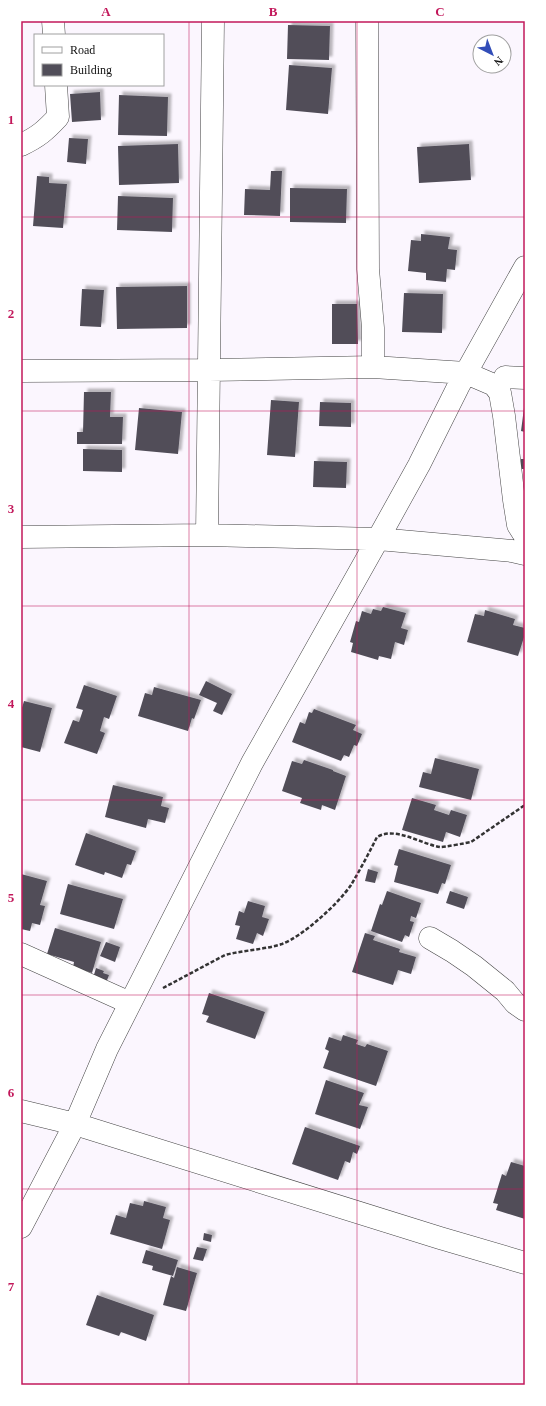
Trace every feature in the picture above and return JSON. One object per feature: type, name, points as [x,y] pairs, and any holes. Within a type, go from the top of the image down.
[{"type":"street","points":[[53,21],[54,34]]},
{"type":"street","points":[[207,535],[213,21]]},
{"type":"street","points":[[367,21],[368,269],[373,328],[373,367]]},
{"type":"street","points":[[21,145],[36,138],[58,117],[56,86]]},
{"type":"street","points":[[21,1227],[75,1124],[107,1049],[252,763],[419,465],[466,373],[525,267]]},
{"type":"street","points":[[21,372],[373,367],[466,373],[494,385],[500,393],[518,525],[525,536]]},
{"type":"street","points":[[21,537],[207,535],[378,539],[512,551],[525,554]]},
{"type":"street","points":[[430,938],[474,966],[505,991],[515,1003],[525,1010]]},
{"type":"street","points":[[21,954],[130,1003]]},
{"type":"street","points":[[21,1111],[75,1124],[525,1263]]},
{"type":"path","points":[[130,1003],[146,997],[225,955],[254,951],[282,944],[301,934],[320,918],[350,886],[377,837],[384,833],[394,833],[441,847],[471,842],[525,805]]},
{"type":"building","points":[[288,25],[330,26],[329,60],[287,59]]},
{"type":"building","points":[[289,65],[332,68],[328,114],[286,110]]},
{"type":"building","points":[[100,92],[101,120],[72,122],[70,94]]},
{"type":"building","points":[[119,95],[168,97],[167,136],[118,135]]},
{"type":"building","points":[[69,138],[88,139],[86,164],[67,162]]},
{"type":"building","points":[[178,144],[179,183],[119,185],[118,146]]},
{"type":"building","points":[[469,144],[471,180],[419,183],[417,147]]},
{"type":"building","points":[[271,171],[282,171],[280,216],[244,215],[245,189],[270,190]]},
{"type":"building","points":[[37,176],[49,177],[49,183],[67,184],[63,228],[33,226]]},
{"type":"building","points":[[290,188],[347,189],[346,223],[290,222]]},
{"type":"building","points":[[118,196],[173,198],[172,232],[117,230]]},
{"type":"building","points":[[421,234],[450,237],[448,249],[457,250],[455,270],[447,269],[446,282],[426,280],[426,273],[408,271],[411,240],[421,241]]},
{"type":"building","points":[[187,286],[187,328],[117,329],[116,287]]},
{"type":"building","points":[[82,289],[104,290],[101,327],[80,326]]},
{"type":"building","points":[[404,293],[443,294],[442,333],[402,332]]},
{"type":"building","points":[[332,304],[357,304],[358,344],[332,344]]},
{"type":"building","points":[[84,392],[111,392],[110,417],[123,417],[122,444],[77,444],[77,432],[83,432]]},
{"type":"building","points":[[271,400],[299,402],[295,457],[267,455]]},
{"type":"building","points":[[320,402],[351,403],[351,427],[319,426]]},
{"type":"building","points":[[139,408],[182,412],[178,454],[135,450]]},
{"type":"building","points":[[525,408],[525,432],[521,431]]},
{"type":"building","points":[[83,449],[122,450],[122,472],[83,471]]},
{"type":"building","points":[[521,459],[525,459],[525,469],[520,469]]},
{"type":"building","points":[[314,461],[347,462],[346,488],[313,487]]},
{"type":"building","points":[[383,607],[406,613],[401,628],[408,630],[404,645],[395,642],[391,659],[379,656],[378,660],[351,652],[353,643],[350,642],[356,621],[359,622],[362,611],[371,614],[373,609],[381,611]]},
{"type":"building","points":[[485,610],[515,619],[513,625],[525,628],[525,634],[518,656],[467,642],[475,614],[484,616]]},
{"type":"building","points":[[206,681],[232,694],[222,715],[213,711],[217,703],[199,695]]},
{"type":"building","points":[[84,685],[117,696],[109,719],[104,717],[100,731],[105,733],[97,754],[64,743],[73,720],[79,722],[83,710],[76,708]]},
{"type":"building","points":[[154,687],[201,700],[194,719],[192,718],[188,731],[138,716],[145,693],[152,695]]},
{"type":"building","points":[[24,701],[52,708],[40,752],[21,747],[21,711]]},
{"type":"building","points":[[314,709],[356,725],[353,730],[362,734],[357,746],[354,745],[349,757],[344,755],[341,761],[292,742],[300,722],[305,724],[309,712],[312,713]]},
{"type":"building","points":[[435,758],[479,769],[471,800],[419,787],[423,772],[431,774]]},
{"type":"building","points":[[304,760],[346,776],[335,810],[322,805],[321,810],[300,803],[302,798],[282,791],[292,761],[302,764]]},
{"type":"building","points":[[113,785],[163,797],[161,806],[169,808],[165,823],[148,819],[146,828],[105,817]]},
{"type":"building","points":[[412,798],[436,805],[434,810],[449,815],[451,810],[467,815],[460,837],[446,832],[443,842],[402,830]]},
{"type":"building","points":[[86,833],[136,851],[131,865],[127,864],[122,878],[105,872],[104,875],[75,865]]},
{"type":"building","points":[[399,849],[451,865],[445,884],[442,883],[438,894],[394,882],[398,866],[394,865]]},
{"type":"building","points":[[368,869],[378,872],[375,883],[365,881]]},
{"type":"building","points":[[21,874],[47,881],[40,905],[45,906],[40,925],[32,923],[30,931],[21,929]]},
{"type":"building","points":[[68,884],[123,899],[114,929],[60,914]]},
{"type":"building","points":[[387,891],[421,903],[416,918],[411,916],[410,921],[414,922],[409,937],[405,935],[402,942],[371,931],[380,904],[382,905]]},
{"type":"building","points":[[450,891],[468,897],[464,909],[446,903]]},
{"type":"building","points":[[248,901],[265,906],[262,917],[269,919],[263,936],[257,933],[253,944],[236,939],[240,926],[235,925],[239,911],[244,913]]},
{"type":"building","points":[[55,928],[101,942],[92,973],[73,967],[74,962],[47,954]]},
{"type":"building","points":[[365,933],[375,936],[373,940],[400,949],[399,952],[416,957],[411,974],[398,970],[393,985],[352,972]]},
{"type":"building","points":[[106,942],[120,947],[115,962],[100,956]]},
{"type":"building","points":[[96,968],[109,975],[106,983],[93,978]]},
{"type":"building","points":[[209,993],[265,1012],[255,1039],[206,1022],[209,1016],[202,1014]]},
{"type":"building","points":[[343,1035],[358,1040],[356,1044],[365,1047],[367,1044],[388,1051],[376,1086],[323,1068],[329,1051],[325,1049],[329,1037],[341,1041]]},
{"type":"building","points":[[326,1080],[364,1093],[359,1105],[368,1107],[360,1129],[315,1114]]},
{"type":"building","points":[[305,1127],[360,1146],[357,1154],[353,1152],[350,1163],[345,1161],[338,1180],[292,1164]]},
{"type":"building","points":[[511,1162],[525,1166],[525,1219],[496,1210],[498,1204],[493,1203],[502,1174],[506,1176]]},
{"type":"building","points":[[144,1201],[166,1207],[163,1218],[170,1220],[162,1249],[110,1234],[116,1215],[126,1218],[130,1203],[143,1206]]},
{"type":"building","points":[[204,1233],[212,1235],[211,1242],[203,1240]]},
{"type":"building","points":[[197,1247],[207,1249],[203,1261],[193,1259]]},
{"type":"building","points":[[146,1250],[178,1260],[173,1276],[152,1270],[153,1266],[142,1263]]},
{"type":"building","points":[[177,1267],[197,1273],[186,1311],[163,1305],[171,1276],[174,1278]]},
{"type":"building","points":[[97,1295],[154,1315],[146,1341],[121,1332],[119,1336],[86,1325]]}]
